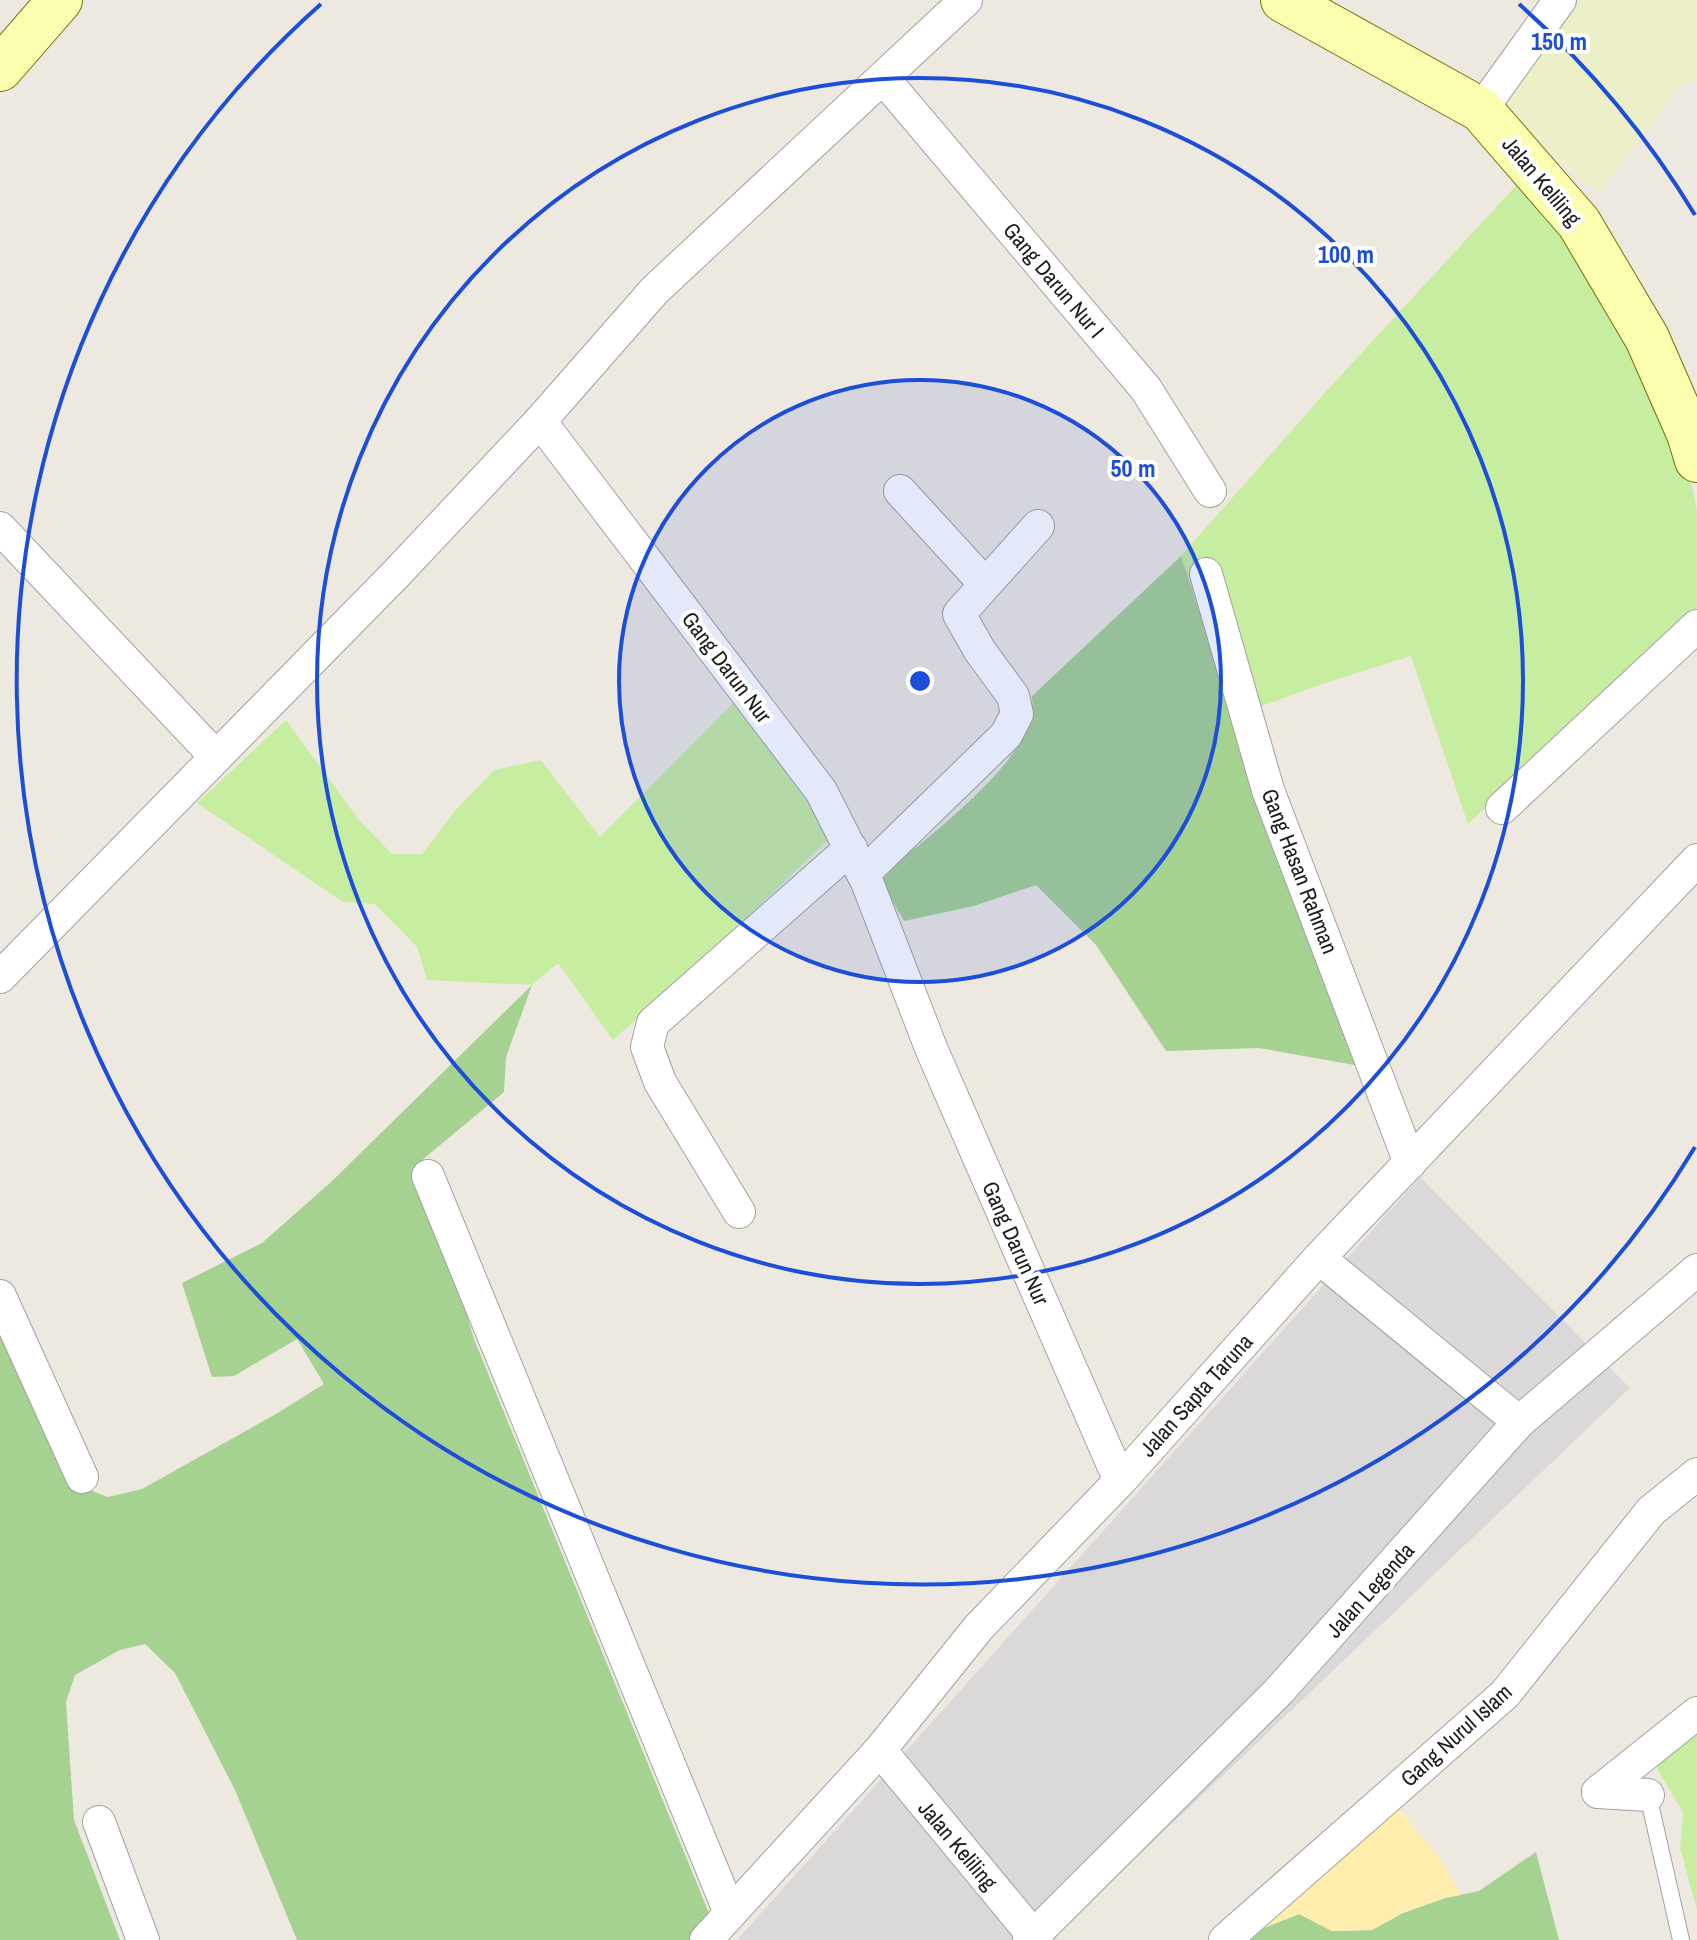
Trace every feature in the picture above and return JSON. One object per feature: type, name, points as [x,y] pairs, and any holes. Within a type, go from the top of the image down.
[{"type":"street","points":[[0,69],[60,0]]},
{"type":"street","points":[[0,977],[396,574],[540,421],[655,290],[966,0]]},
{"type":"street","name":"Jalan Keliling","points":[[1283,0],[1481,110],[1579,223],[1647,338],[1689,434],[1697,460]]},
{"type":"street","points":[[1481,110],[1560,0]]},
{"type":"street","name":"Gang Darun Nur I","points":[[883,78],[1146,389],[1210,491]]},
{"type":"street","name":"Gang Darun Nur","points":[[540,421],[821,791],[857,861],[931,1048],[1120,1481]]},
{"type":"street","points":[[900,491],[985,584]]},
{"type":"street","points":[[739,1212],[660,1082],[647,1047],[653,1023],[857,861],[1006,735],[1017,714],[1013,696],[980,651],[959,614],[1038,526]]},
{"type":"street","points":[[0,528],[216,757]]},
{"type":"street","name":"Gang Hasan Rahman","points":[[1206,574],[1268,790],[1410,1163]]},
{"type":"street","points":[[1502,808],[1697,626]]},
{"type":"street","name":"Jalan Sapta Taruna","points":[[706,1940],[880,1750],[979,1627],[1120,1481],[1319,1258],[1697,860]]},
{"type":"street","points":[[428,1176],[730,1913]]},
{"type":"street","points":[[1319,1258],[1519,1422]]},
{"type":"street","name":"Jalan Legenda","points":[[1033,1939],[1278,1692],[1519,1422],[1697,1270]]},
{"type":"street","points":[[0,1296],[82,1477]]},
{"type":"street","name":"Gang Nurul Islam","points":[[1225,1940],[1505,1694],[1651,1511],[1697,1474]]},
{"type":"street","points":[[1648,1795],[1598,1792],[1697,1713]]},
{"type":"street","name":"Jalan Keliling","points":[[880,1750],[1033,1939]]},
{"type":"street","points":[[99,1822],[143,1940]]},
{"type":"lane","points":[[1648,1795],[1681,1940]]},
{"type":"shaded area","points":[[1420,1177],[1630,1388],[1050,1940],[737,1940]]},
{"type":"green space","points":[[1572,0],[1697,0],[1697,80],[1681,85],[1600,191],[1582,182],[1498,101]]},
{"type":"green space","points":[[1523,178],[1601,283],[1661,395],[1693,489],[1697,512],[1697,608],[1468,824],[1411,656],[1234,716],[1181,556],[1321,397]]},
{"type":"green space","points":[[1181,556],[1271,830],[1360,1066],[1259,1048],[1166,1051],[1096,945],[1036,885],[974,906],[904,921],[879,878],[942,826],[1006,763],[1033,717],[1032,696]]},
{"type":"green space","points":[[734,702],[833,835],[708,955],[613,1040],[558,963],[532,985],[427,980],[417,947],[375,904],[343,902],[197,803],[286,720],[359,820],[392,854],[422,854],[454,812],[494,770],[541,760],[600,837]]},
{"type":"green space","points":[[532,985],[506,1057],[504,1092],[421,1161],[474,1339],[709,1913],[691,1940],[297,1940],[235,1790],[175,1673],[145,1644],[120,1650],[75,1675],[66,1702],[74,1820],[120,1940],[0,1940],[0,1326],[69,1482],[108,1497],[142,1489],[324,1384],[297,1339],[234,1376],[212,1377],[182,1283],[262,1243],[331,1182]]},
{"type":"green space","points":[[1697,1722],[1697,1910],[1680,1848],[1683,1812],[1657,1769],[1662,1751]]},
{"type":"green space","points":[[1536,1852],[1559,1940],[1251,1940],[1264,1928],[1299,1914],[1332,1931],[1372,1930],[1403,1913],[1445,1898],[1479,1891]]},
{"type":"sand","points":[[1397,1806],[1439,1857],[1461,1895],[1403,1913],[1372,1930],[1332,1931],[1299,1914],[1264,1928]]}]
